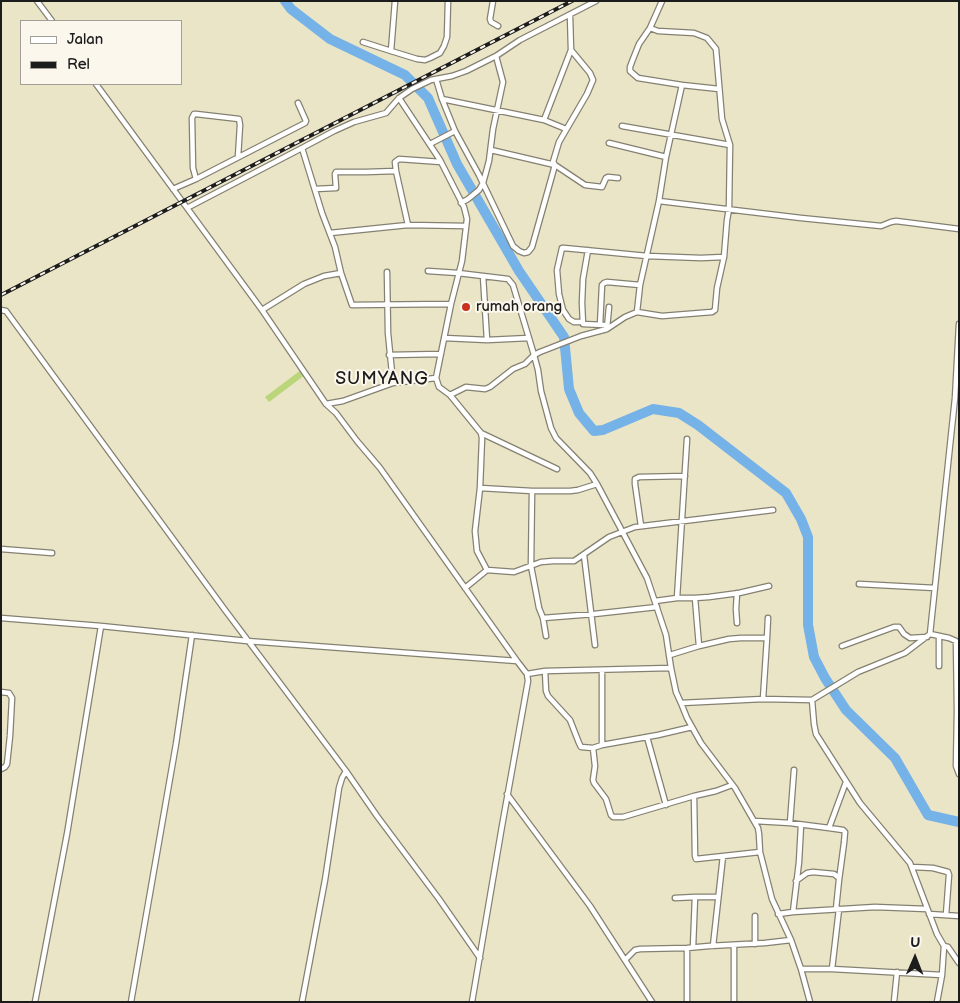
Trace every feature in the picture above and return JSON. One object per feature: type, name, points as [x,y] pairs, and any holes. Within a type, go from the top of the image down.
[{"type":"street","points":[[38,1],[51,20]]},
{"type":"street","points":[[391,51],[395,1]]},
{"type":"street","points":[[363,42],[417,59],[424,60],[430,58],[440,53],[447,37],[448,1]]},
{"type":"street","points":[[493,1],[490,19],[491,22],[498,26]]},
{"type":"street","points":[[187,208],[334,131],[386,113],[399,98],[412,89],[434,80],[466,71],[496,56],[520,40],[596,1]]},
{"type":"street","points":[[662,1],[650,28],[640,44],[630,71],[638,78],[719,89]]},
{"type":"street","points":[[544,120],[571,50],[570,15]]},
{"type":"street","points":[[450,395],[466,387],[485,389],[490,387],[513,368],[525,364],[534,355],[581,336],[607,329],[625,317],[637,312],[662,316],[715,310],[717,288],[724,257],[729,209],[730,145],[722,119],[716,50],[707,38],[694,33],[658,31],[650,28]]},
{"type":"street","points":[[434,80],[454,132],[483,183],[513,246],[524,253],[528,252],[532,247],[555,165],[553,162],[559,142],[593,80],[590,73],[571,50]]},
{"type":"street","points":[[461,203],[479,190],[489,162],[503,82],[496,56]]},
{"type":"street","points":[[97,85],[262,310],[326,404],[334,411],[356,441],[380,468],[527,674],[528,681],[472,1002]]},
{"type":"street","points":[[637,312],[640,285],[682,85]]},
{"type":"street","points":[[399,98],[431,144],[461,203],[467,220],[462,261],[436,378],[438,387],[450,395],[481,433],[557,469]]},
{"type":"street","points":[[442,99],[544,120],[566,129]]},
{"type":"street","points":[[173,189],[305,124],[306,121],[298,102]]},
{"type":"street","points":[[196,179],[192,168],[192,118],[194,114],[239,119],[238,157]]},
{"type":"street","points":[[622,126],[730,145]]},
{"type":"street","points":[[431,144],[454,132]]},
{"type":"street","points":[[609,143],[666,157]]},
{"type":"street","points":[[302,148],[352,305],[451,304]]},
{"type":"street","points":[[490,150],[555,165],[586,184],[602,187],[606,178],[618,178]]},
{"type":"street","points":[[408,225],[396,171],[396,162],[399,159],[441,162]]},
{"type":"street","points":[[315,189],[336,188],[336,172],[396,171]]},
{"type":"street","points":[[659,201],[881,226],[896,222],[959,229]]},
{"type":"street","points":[[330,233],[408,225],[466,226]]},
{"type":"street","points":[[607,329],[606,326],[574,322],[569,319],[563,310],[559,294],[558,270],[562,248],[647,256],[724,257]]},
{"type":"street","points":[[582,322],[584,279],[588,250]]},
{"type":"street","points":[[428,271],[508,279],[513,285],[538,370],[541,391],[551,428],[556,438],[590,473],[647,578],[666,635],[676,692],[686,718],[701,743],[732,785],[755,821],[760,834],[760,852],[772,899],[801,969],[810,1002]]},
{"type":"street","points":[[262,310],[304,284],[341,272]]},
{"type":"street","points":[[387,272],[389,354],[392,384]]},
{"type":"street","points":[[483,276],[487,340]]},
{"type":"street","points":[[600,325],[602,285],[604,283],[640,285]]},
{"type":"street","points":[[607,329],[609,307]]},
{"type":"street","points":[[1,310],[6,311],[247,641],[346,771],[480,958]]},
{"type":"street","points":[[681,703],[763,699],[812,700],[844,680],[905,653],[929,636],[945,483],[957,400],[959,324]]},
{"type":"street","points":[[444,338],[487,340],[529,338]]},
{"type":"street","points":[[389,354],[441,354]]},
{"type":"street","points":[[326,404],[343,401],[392,384],[436,378]]},
{"type":"street","points":[[481,433],[480,488],[475,531],[476,548],[487,570]]},
{"type":"street","points":[[677,598],[687,439]]},
{"type":"street","points":[[641,526],[635,484],[636,479],[639,477],[685,476]]},
{"type":"street","points":[[480,488],[570,491],[597,484]]},
{"type":"street","points":[[532,491],[532,566],[546,636]]},
{"type":"street","points":[[465,588],[487,570],[510,572],[541,562],[574,561],[608,537],[641,526],[773,510]]},
{"type":"street","points":[[1,549],[52,553]]},
{"type":"street","points":[[584,555],[595,645]]},
{"type":"street","points":[[859,584],[935,588]]},
{"type":"street","points":[[655,602],[677,598],[737,593],[770,586]]},
{"type":"street","points":[[737,593],[737,623]]},
{"type":"street","points":[[695,598],[699,646]]},
{"type":"street","points":[[543,618],[657,607]]},
{"type":"street","points":[[1,618],[247,641],[518,661]]},
{"type":"street","points":[[763,699],[768,618]]},
{"type":"street","points":[[34,1002],[67,834],[101,626]]},
{"type":"street","points":[[842,646],[894,627],[899,628],[910,638],[939,636],[956,642],[958,711],[956,766],[959,774]]},
{"type":"street","points":[[131,1002],[176,744],[192,635]]},
{"type":"street","points":[[939,636],[939,666]]},
{"type":"street","points":[[670,655],[719,641],[741,638],[766,638]]},
{"type":"street","points":[[527,674],[546,671],[671,668]]},
{"type":"street","points":[[602,670],[602,745]]},
{"type":"street","points":[[546,671],[546,691],[548,696],[570,720],[580,746],[585,748],[593,748],[692,727]]},
{"type":"street","points":[[1,692],[9,693],[12,698],[6,766],[1,769]]},
{"type":"street","points":[[812,700],[816,734],[860,803],[885,835],[906,857],[912,867],[927,908],[932,914],[937,934],[959,962]]},
{"type":"street","points":[[647,737],[666,805]]},
{"type":"street","points":[[1,749],[8,748]]},
{"type":"street","points":[[593,748],[595,766],[593,780],[606,799],[612,817],[623,817],[732,785]]},
{"type":"street","points":[[790,823],[794,770]]},
{"type":"street","points":[[302,1002],[325,880],[339,788],[346,771]]},
{"type":"street","points":[[829,828],[846,782]]},
{"type":"street","points":[[508,794],[590,906],[652,1002]]},
{"type":"street","points":[[694,796],[696,858],[760,852]]},
{"type":"street","points":[[755,821],[790,823],[843,830],[844,843],[839,878],[832,969]]},
{"type":"street","points":[[792,912],[799,862],[801,825]]},
{"type":"street","points":[[712,946],[723,856]]},
{"type":"street","points":[[912,867],[934,868],[948,872],[946,915]]},
{"type":"street","points":[[796,881],[807,873],[813,872],[834,874],[839,878]]},
{"type":"street","points":[[693,947],[695,897]]},
{"type":"street","points":[[675,898],[718,897]]},
{"type":"street","points":[[778,914],[837,909],[927,908]]},
{"type":"street","points":[[932,914],[959,916]]},
{"type":"street","points":[[755,916],[755,944]]},
{"type":"street","points":[[625,960],[635,950],[640,949],[755,944],[790,940]]},
{"type":"street","points":[[734,945],[734,1002]]},
{"type":"street","points":[[937,1002],[945,946]]},
{"type":"street","points":[[687,948],[687,1002]]},
{"type":"street","points":[[801,969],[942,975]]},
{"type":"street","points":[[894,1002],[897,972]]},
{"type":"green space","points":[[301,370],[305,375],[269,402],[265,397]]},
{"type":"waterway","points":[[285,1],[291,9],[330,39],[405,75],[428,98],[457,164],[519,271],[564,337],[569,389],[579,413],[594,431],[603,430],[653,409],[679,413],[698,425],[786,493],[801,519],[808,537],[808,625],[814,657],[825,678],[846,710],[895,758],[928,815],[959,822]]},
{"type":"railway","points":[[1,295],[572,1]]},
{"type":"place","name":"rumah orang","points":[[466,307]]},
{"type":"district","name":"SUMYANG","points":[[382,379]]}]
